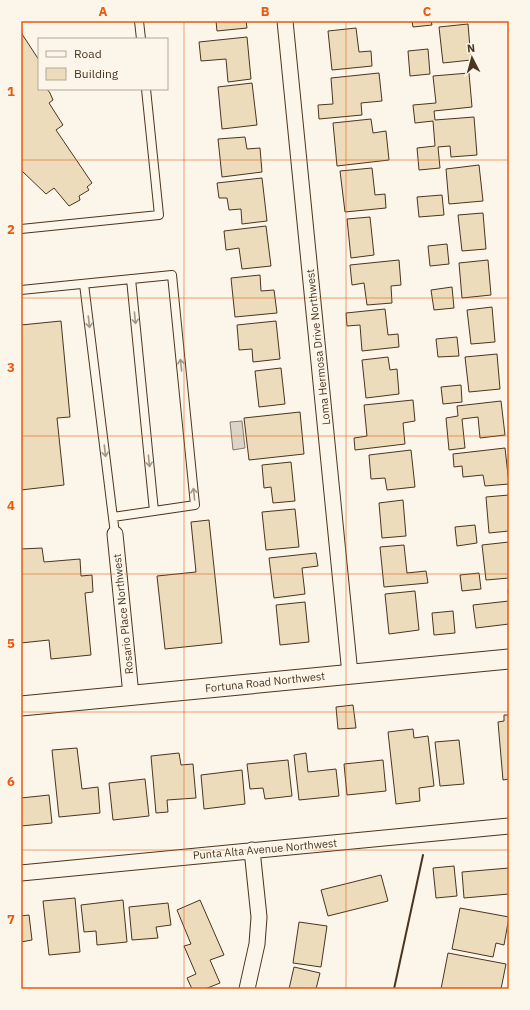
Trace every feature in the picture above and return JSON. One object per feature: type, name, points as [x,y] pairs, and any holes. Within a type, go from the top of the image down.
[{"type":"street","name":"Loma Hermosa Drive Northwest","points":[[285,21],[350,674]]},
{"type":"street","name":"Rosario Place Northwest","points":[[115,534],[131,695]]},
{"type":"street","name":"Fortuna Road Northwest","points":[[21,706],[509,659]]},
{"type":"street","name":"Punta Alta Avenue Northwest","points":[[21,873],[509,826]]},
{"type":"street","points":[[247,989],[257,944],[259,917],[252,850]]},
{"type":"lane","points":[[139,21],[141,38]]},
{"type":"lane","points":[[21,229],[159,215],[146,90]]},
{"type":"lane","points":[[21,290],[172,275],[196,505],[113,517]]},
{"type":"lane","points":[[131,279],[154,511]]},
{"type":"lane","points":[[84,284],[115,534]]},
{"type":"shaded area","points":[[242,421],[245,448],[233,450],[230,422]]},
{"type":"building","points":[[216,21],[246,21],[247,28],[217,31]]},
{"type":"building","points":[[412,21],[431,21],[432,25],[413,27]]},
{"type":"building","points":[[21,22],[22,34],[38,58],[38,90],[48,90],[50,93],[53,100],[49,103],[63,125],[56,130],[92,183],[87,187],[89,190],[79,196],[80,200],[69,206],[54,188],[46,194],[21,170]]},
{"type":"building","points":[[468,24],[471,60],[443,63],[439,27]]},
{"type":"building","points":[[356,28],[359,52],[371,51],[372,66],[332,70],[328,31]]},
{"type":"building","points":[[247,37],[251,79],[228,82],[226,59],[201,61],[199,42]]},
{"type":"building","points":[[428,49],[430,74],[410,76],[408,51]]},
{"type":"building","points":[[379,73],[382,101],[361,103],[362,115],[319,119],[318,105],[333,104],[331,78]]},
{"type":"building","points":[[469,73],[472,107],[434,111],[435,120],[474,117],[477,155],[451,157],[450,146],[438,147],[440,168],[419,170],[417,148],[435,146],[433,121],[415,123],[413,105],[436,103],[433,76]]},
{"type":"building","points":[[252,83],[257,125],[222,129],[218,87]]},
{"type":"building","points":[[371,119],[373,133],[386,131],[389,160],[337,166],[333,123]]},
{"type":"building","points":[[245,137],[247,149],[260,148],[262,172],[222,177],[218,139]]},
{"type":"building","points":[[479,165],[483,201],[449,204],[446,169]]},
{"type":"building","points":[[372,168],[375,195],[385,194],[386,208],[345,212],[340,171]]},
{"type":"building","points":[[262,178],[267,221],[242,224],[241,209],[229,210],[227,198],[219,198],[217,183]]},
{"type":"building","points":[[442,195],[444,215],[419,217],[417,197]]},
{"type":"building","points":[[483,213],[486,249],[462,251],[458,215]]},
{"type":"building","points":[[370,217],[374,255],[351,258],[347,219]]},
{"type":"building","points":[[266,226],[271,266],[242,269],[239,248],[226,250],[224,231]]},
{"type":"building","points":[[447,244],[449,264],[430,266],[428,246]]},
{"type":"building","points":[[399,260],[401,285],[391,286],[392,303],[367,305],[364,283],[352,285],[350,265]]},
{"type":"building","points":[[488,260],[491,295],[462,298],[459,263]]},
{"type":"building","points":[[260,275],[261,291],[274,290],[277,313],[235,317],[231,278]]},
{"type":"building","points":[[452,287],[454,308],[434,310],[431,290]]},
{"type":"building","points":[[492,307],[495,342],[471,344],[467,310]]},
{"type":"building","points":[[385,309],[388,335],[398,334],[399,347],[362,351],[360,325],[347,326],[346,313]]},
{"type":"building","points":[[61,321],[70,417],[57,418],[64,485],[21,490],[21,325]]},
{"type":"building","points":[[276,321],[280,359],[253,362],[252,349],[239,350],[237,325]]},
{"type":"building","points":[[457,337],[459,356],[438,357],[436,339]]},
{"type":"building","points":[[497,354],[500,389],[469,392],[465,357]]},
{"type":"building","points":[[388,357],[390,370],[397,369],[399,394],[366,398],[362,360]]},
{"type":"building","points":[[281,368],[285,404],[259,407],[255,371]]},
{"type":"building","points":[[461,385],[462,402],[443,404],[441,387]]},
{"type":"building","points":[[413,400],[415,421],[403,423],[405,444],[355,450],[354,438],[367,436],[364,405]]},
{"type":"building","points":[[501,401],[505,435],[480,438],[478,417],[462,419],[465,448],[449,450],[446,418],[458,416],[457,406]]},
{"type":"building","points":[[300,412],[304,454],[249,460],[244,418]]},
{"type":"building","points":[[505,448],[509,484],[485,486],[483,475],[463,477],[462,466],[454,467],[453,454]]},
{"type":"building","points":[[411,450],[415,487],[387,490],[385,478],[371,479],[369,455]]},
{"type":"building","points":[[291,462],[295,501],[273,503],[271,487],[264,488],[262,465]]},
{"type":"building","points":[[509,495],[509,531],[489,533],[486,497]]},
{"type":"building","points":[[403,500],[406,536],[382,538],[379,503]]},
{"type":"building","points":[[295,509],[299,547],[266,550],[262,512]]},
{"type":"building","points":[[209,520],[222,643],[165,649],[157,576],[196,572],[191,522]]},
{"type":"building","points":[[475,525],[477,543],[457,546],[455,527]]},
{"type":"building","points":[[509,542],[509,578],[486,580],[482,545]]},
{"type":"building","points":[[404,545],[407,573],[426,571],[428,583],[384,587],[380,547]]},
{"type":"building","points":[[42,548],[44,562],[80,559],[81,576],[92,575],[93,592],[85,593],[91,655],[51,659],[49,640],[21,643],[21,549]]},
{"type":"building","points":[[316,553],[318,566],[302,568],[305,594],[274,598],[269,558]]},
{"type":"building","points":[[479,573],[481,589],[462,591],[460,575]]},
{"type":"building","points":[[415,591],[419,630],[389,634],[385,594]]},
{"type":"building","points":[[509,601],[509,624],[476,628],[473,605]]},
{"type":"building","points":[[305,602],[309,642],[280,645],[276,605]]},
{"type":"building","points":[[453,611],[455,633],[434,635],[432,613]]},
{"type":"building","points":[[353,705],[356,728],[338,729],[336,707]]},
{"type":"building","points":[[504,715],[509,715],[509,779],[503,780],[498,722],[504,721]]},
{"type":"building","points":[[413,729],[414,738],[428,736],[434,786],[419,788],[420,801],[396,804],[388,732]]},
{"type":"building","points":[[459,740],[464,784],[440,786],[435,742]]},
{"type":"building","points":[[77,748],[82,789],[98,787],[100,813],[59,817],[52,750]]},
{"type":"building","points":[[179,753],[181,765],[193,764],[196,798],[167,800],[168,812],[156,813],[151,756]]},
{"type":"building","points":[[306,753],[308,772],[336,769],[339,796],[299,800],[294,755]]},
{"type":"building","points":[[288,760],[292,796],[265,799],[263,788],[250,789],[247,764]]},
{"type":"building","points":[[383,760],[386,791],[347,795],[344,764]]},
{"type":"building","points":[[242,770],[245,804],[204,809],[201,775]]},
{"type":"building","points":[[145,779],[149,816],[113,820],[109,783]]},
{"type":"building","points":[[49,795],[52,823],[21,826],[21,798]]},
{"type":"building","points":[[454,866],[457,896],[436,898],[433,868]]},
{"type":"building","points":[[509,868],[509,894],[464,898],[462,872]]},
{"type":"building","points":[[381,875],[388,901],[328,916],[321,890]]},
{"type":"building","points":[[75,898],[80,952],[49,955],[43,901]]},
{"type":"building","points":[[123,900],[127,942],[97,945],[96,931],[84,932],[81,905]]},
{"type":"building","points":[[200,900],[224,955],[210,960],[220,983],[205,989],[192,989],[187,978],[196,974],[184,946],[191,944],[177,910]]},
{"type":"building","points":[[168,903],[171,925],[156,927],[158,938],[132,940],[129,907]]},
{"type":"building","points":[[460,908],[509,917],[504,945],[496,943],[493,957],[452,949]]},
{"type":"building","points":[[29,915],[32,940],[21,942],[21,916]]},
{"type":"building","points":[[299,922],[327,926],[321,967],[293,963]]},
{"type":"building","points":[[448,953],[506,964],[501,989],[441,989]]},
{"type":"building","points":[[294,967],[320,973],[316,989],[289,989]]},
{"type":"wall","points":[[394,989],[423,855]]}]
